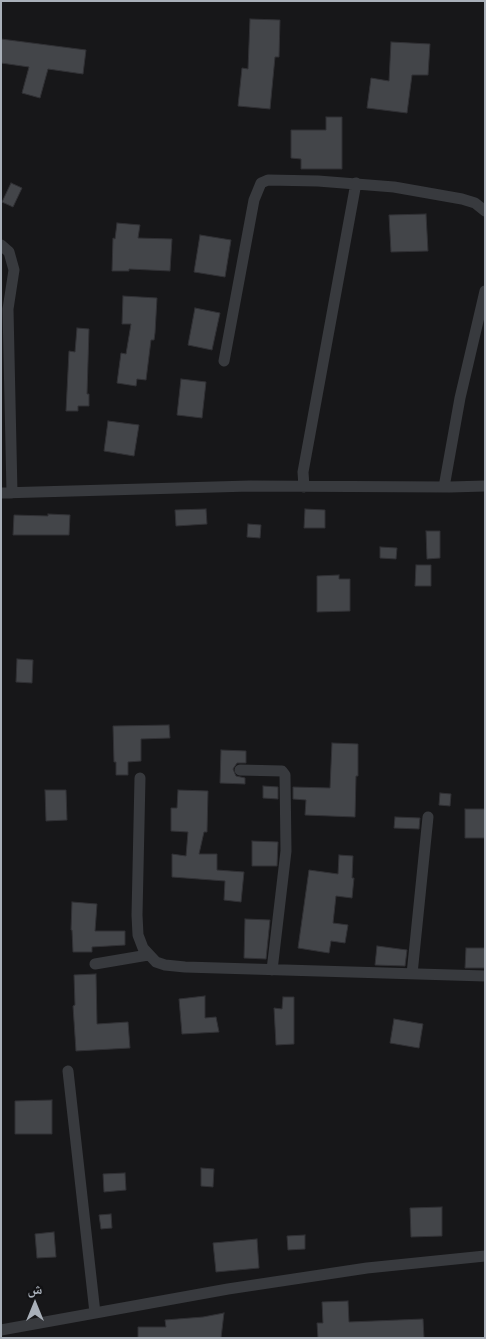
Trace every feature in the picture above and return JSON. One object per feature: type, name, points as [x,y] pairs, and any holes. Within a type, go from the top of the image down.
[{"type":"street","points":[[224,361],[254,200],[261,184],[268,180],[356,183],[402,188],[454,197],[475,203],[485,211]]},
{"type":"street","points":[[304,487],[303,472],[356,183]]},
{"type":"street","points":[[1,245],[9,252],[14,270],[8,309],[7,493],[250,486],[485,486]]},
{"type":"street","points":[[444,487],[460,398],[485,291]]},
{"type":"street","points":[[240,770],[276,770],[282,771],[285,775],[286,851],[272,970]]},
{"type":"street","points":[[140,778],[138,935],[143,948],[156,962],[171,966],[485,976]]},
{"type":"street","points":[[412,974],[428,817]]},
{"type":"street","points":[[95,964],[148,955]]},
{"type":"street","points":[[68,1071],[95,1313]]},
{"type":"street","points":[[1,1330],[228,1289],[367,1268],[485,1256]]},
{"type":"building","points":[[250,19],[280,20],[279,57],[275,57],[270,109],[238,106],[242,68],[248,69]]},
{"type":"building","points":[[1,39],[86,50],[83,74],[48,69],[40,98],[22,93],[29,67],[1,63]]},
{"type":"building","points":[[391,42],[430,44],[428,75],[412,75],[407,113],[367,108],[371,78],[389,81]]},
{"type":"building","points":[[326,117],[342,117],[342,169],[301,169],[301,159],[291,158],[291,130],[326,130]]},
{"type":"building","points":[[11,183],[22,188],[13,207],[2,202]]},
{"type":"building","points":[[426,214],[428,251],[391,252],[389,215]]},
{"type":"building","points":[[117,223],[140,225],[138,238],[172,239],[170,271],[129,269],[129,271],[112,271],[113,238],[115,239]]},
{"type":"building","points":[[200,235],[231,240],[225,277],[194,272]]},
{"type":"building","points":[[123,296],[157,298],[155,333],[154,340],[151,340],[146,380],[137,379],[136,386],[117,383],[121,353],[126,354],[131,324],[122,324]]},
{"type":"building","points":[[195,308],[220,313],[212,350],[188,345]]},
{"type":"building","points":[[77,328],[89,329],[87,394],[89,394],[89,406],[78,406],[78,411],[66,411],[69,351],[75,352]]},
{"type":"building","points":[[181,379],[206,382],[202,418],[177,415]]},
{"type":"building","points":[[108,421],[139,425],[134,456],[104,451]]},
{"type":"building","points":[[206,509],[207,524],[176,526],[175,510]]},
{"type":"building","points":[[305,509],[325,510],[325,528],[304,528]]},
{"type":"building","points":[[48,514],[70,515],[69,535],[13,535],[14,515],[48,516]]},
{"type":"building","points":[[248,524],[261,525],[260,538],[247,537]]},
{"type":"building","points":[[426,531],[440,531],[440,558],[427,559]]},
{"type":"building","points":[[380,547],[397,548],[396,559],[380,558]]},
{"type":"building","points":[[416,565],[431,565],[431,586],[415,586]]},
{"type":"building","points":[[339,575],[339,579],[350,579],[350,611],[317,612],[317,576]]},
{"type":"building","points":[[17,659],[33,660],[32,683],[16,682]]},
{"type":"building","points":[[169,725],[170,738],[141,739],[141,761],[128,762],[128,775],[116,775],[113,726]]},
{"type":"building","points":[[332,743],[358,744],[355,817],[305,815],[306,800],[293,799],[293,787],[330,788]]},
{"type":"building","points":[[221,750],[246,751],[246,763],[237,763],[233,769],[236,776],[245,778],[245,784],[220,783]]},
{"type":"building","points":[[263,786],[278,787],[278,799],[263,798]]},
{"type":"building","points":[[45,790],[66,790],[67,820],[46,821]]},
{"type":"building","points":[[178,790],[208,791],[207,832],[204,832],[199,854],[217,854],[217,870],[244,872],[241,902],[224,900],[225,881],[172,877],[172,854],[186,856],[188,832],[171,831],[171,808],[177,808]]},
{"type":"building","points":[[440,793],[451,794],[450,806],[439,805]]},
{"type":"building","points":[[465,809],[485,809],[485,838],[465,838]]},
{"type":"building","points":[[395,817],[420,818],[419,829],[394,828]]},
{"type":"building","points":[[252,841],[278,842],[277,866],[252,866]]},
{"type":"building","points":[[339,855],[353,856],[352,878],[354,878],[352,898],[336,896],[333,923],[348,925],[345,943],[331,941],[329,953],[298,948],[309,870],[338,874]]},
{"type":"building","points":[[72,902],[97,904],[95,931],[125,931],[125,945],[92,947],[92,952],[73,952],[71,930]]},
{"type":"building","points":[[245,919],[270,920],[266,959],[244,958]]},
{"type":"building","points":[[377,946],[407,950],[405,966],[375,965]]},
{"type":"building","points":[[466,948],[485,948],[485,968],[465,968]]},
{"type":"building","points":[[96,974],[97,1024],[128,1022],[130,1048],[76,1051],[73,1006],[75,1005],[74,975]]},
{"type":"building","points":[[205,996],[205,1018],[216,1017],[219,1032],[182,1034],[179,999]]},
{"type":"building","points":[[283,997],[294,997],[294,1044],[276,1045],[274,1008],[282,1009]]},
{"type":"building","points":[[394,1019],[423,1024],[419,1048],[390,1043]]},
{"type":"building","points":[[52,1100],[52,1134],[15,1134],[15,1101]]},
{"type":"building","points":[[201,1168],[214,1169],[213,1187],[201,1186]]},
{"type":"building","points":[[125,1173],[126,1190],[104,1192],[103,1174]]},
{"type":"building","points":[[442,1207],[442,1236],[411,1237],[410,1208]]},
{"type":"building","points":[[111,1214],[112,1228],[101,1229],[99,1215]]},
{"type":"building","points":[[54,1232],[56,1257],[37,1258],[35,1234]]},
{"type":"building","points":[[305,1235],[305,1249],[288,1250],[287,1236]]},
{"type":"building","points":[[257,1239],[259,1268],[216,1272],[213,1243]]},
{"type":"building","points":[[348,1301],[349,1322],[423,1319],[424,1338],[318,1338],[317,1323],[323,1323],[322,1302]]},
{"type":"building","points":[[224,1313],[221,1338],[138,1338],[138,1327],[166,1327],[165,1320]]}]
